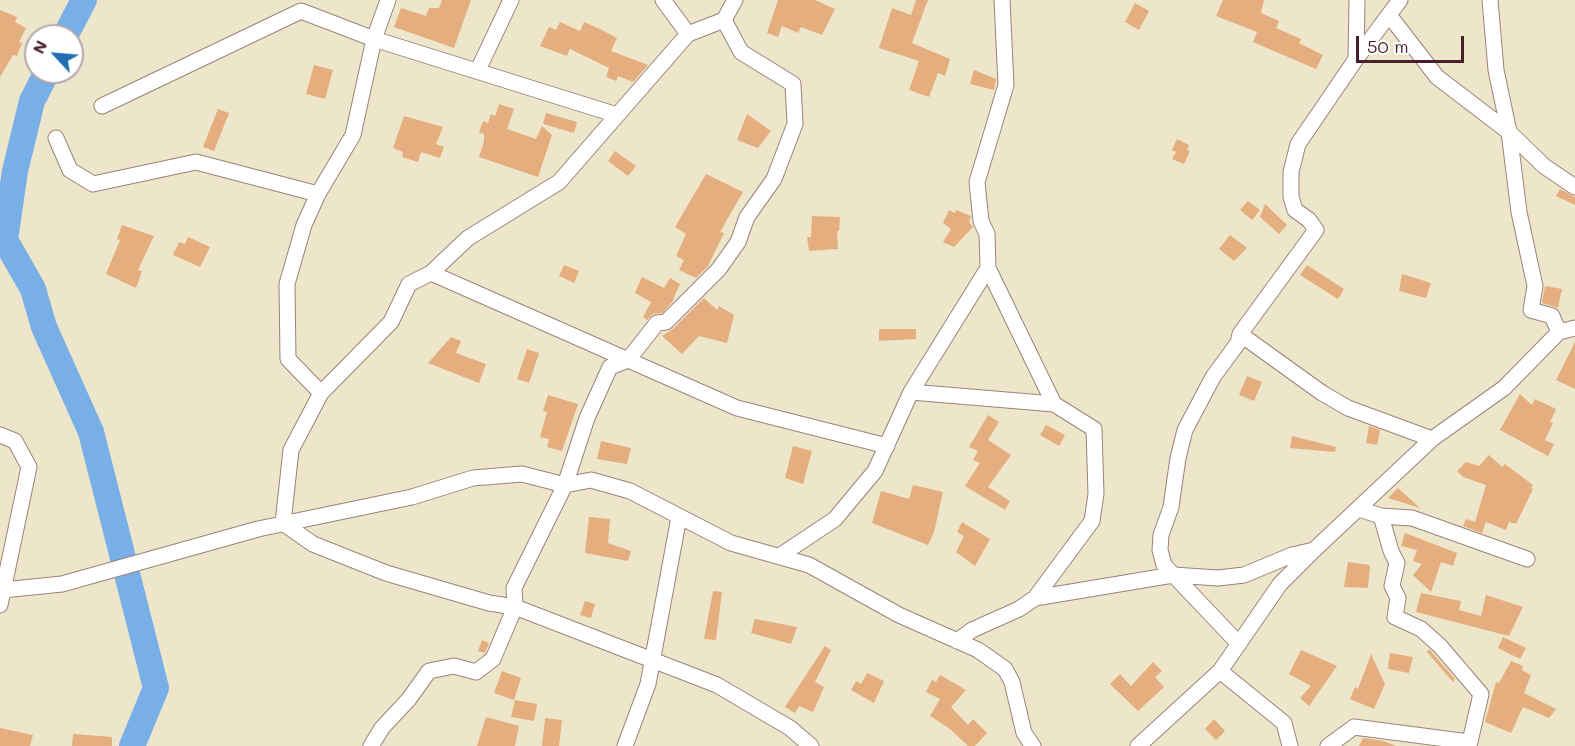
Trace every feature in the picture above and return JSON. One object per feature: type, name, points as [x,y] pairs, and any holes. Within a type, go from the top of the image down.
[{"type":"street","points":[[102,106],[301,11],[314,0]]},
{"type":"street","points":[[321,393],[288,359],[285,317],[287,284],[292,261],[318,194],[353,135],[374,39],[388,0]]},
{"type":"street","points":[[478,70],[511,0]]},
{"type":"street","points":[[663,0],[688,34]]},
{"type":"street","points":[[283,523],[291,450],[321,393],[391,322],[409,284],[431,273],[468,238],[559,182],[688,34],[724,20],[735,0]]},
{"type":"street","points":[[1002,0],[1006,85],[977,182],[981,221],[987,234],[988,268],[1054,404]]},
{"type":"street","points":[[1356,59],[1357,0]]},
{"type":"street","points":[[1239,644],[1164,565],[1160,550],[1161,535],[1171,507],[1185,430],[1213,377],[1238,343],[1240,334],[1316,230],[1309,220],[1295,210],[1291,197],[1291,172],[1298,144],[1356,59],[1400,0]]},
{"type":"street","points":[[1490,0],[1496,70],[1509,132],[1519,212],[1535,286],[1531,310],[1551,316],[1559,332]]},
{"type":"street","points":[[301,11],[374,39],[617,115]]},
{"type":"street","points":[[1389,15],[1437,76],[1509,132],[1544,166],[1575,187]]},
{"type":"street","points":[[374,745],[382,728],[410,699],[429,671],[454,666],[476,672],[493,659],[514,607],[514,588],[565,485],[602,382],[610,367],[628,360],[657,323],[666,322],[719,268],[738,242],[747,217],[774,179],[795,124],[793,84],[741,52],[724,20]]},
{"type":"street","points":[[56,138],[70,170],[93,184],[196,162],[318,194]]},
{"type":"street","points":[[781,555],[835,519],[875,471],[911,392],[988,268]]},
{"type":"street","points":[[431,273],[736,408],[886,446]]},
{"type":"street","points":[[1138,746],[1220,671],[1280,584],[1314,550],[1432,439],[1504,388],[1559,332],[1575,328]]},
{"type":"street","points":[[1240,334],[1322,393],[1348,408],[1432,439]]},
{"type":"street","points":[[911,392],[1054,404],[1094,429],[1096,494],[1092,521],[1035,598],[1019,609],[972,630],[957,641]]},
{"type":"street","points":[[0,435],[15,441],[29,467],[1,598],[62,584],[283,523],[412,497],[473,478],[498,474],[522,474],[565,485],[591,480],[630,491],[731,543],[781,555],[809,565],[899,615],[978,650],[1005,669],[1012,682],[1024,733],[1033,746]]},
{"type":"street","points":[[1359,509],[1381,516],[1412,518],[1527,559]]},
{"type":"street","points":[[1328,746],[1354,727],[1469,744],[1481,694],[1440,646],[1421,629],[1395,617],[1398,598],[1392,586],[1398,563],[1391,551],[1381,516]]},
{"type":"street","points":[[625,746],[648,684],[679,517]]},
{"type":"street","points":[[283,523],[313,544],[386,573],[489,603],[514,607],[717,685],[790,728],[811,746]]},
{"type":"street","points":[[1035,598],[1173,575],[1218,578],[1244,575],[1292,555],[1314,550]]},
{"type":"street","points":[[1220,671],[1284,723],[1290,746]]},
{"type":"building","points":[[442,0],[471,0],[454,48],[394,27],[401,8],[426,16],[429,8],[439,8]]},
{"type":"building","points":[[778,0],[815,0],[835,9],[822,35],[801,27],[798,33],[782,26],[778,37],[767,33]]},
{"type":"building","points":[[916,0],[928,0],[912,43],[950,59],[945,76],[938,73],[929,97],[909,90],[919,61],[879,48],[892,8],[911,15]]},
{"type":"building","points":[[1223,0],[1264,0],[1261,13],[1279,21],[1276,28],[1301,39],[1299,43],[1323,55],[1316,69],[1253,42],[1257,32],[1216,16]]},
{"type":"building","points":[[1135,3],[1149,11],[1139,30],[1125,22]]},
{"type":"building","points":[[0,10],[17,17],[15,22],[24,27],[24,32],[19,42],[22,43],[17,56],[13,55],[0,77]]},
{"type":"building","points":[[560,22],[580,31],[584,22],[602,30],[617,38],[611,51],[648,65],[633,82],[618,76],[616,81],[606,77],[609,68],[570,49],[567,56],[540,46],[549,27],[556,30]]},
{"type":"building","points":[[314,65],[333,70],[325,99],[306,94]]},
{"type":"building","points":[[974,70],[996,79],[994,90],[970,84]]},
{"type":"building","points":[[499,104],[514,109],[507,129],[536,139],[542,126],[552,135],[538,177],[479,157],[484,141],[484,134],[479,132],[483,121],[488,123],[491,114],[495,116]]},
{"type":"building","points":[[218,109],[229,113],[214,151],[203,147]]},
{"type":"building","points":[[546,113],[577,122],[574,133],[543,124]]},
{"type":"building","points":[[747,114],[771,131],[758,148],[737,140]]},
{"type":"building","points":[[404,116],[443,127],[436,144],[444,147],[440,158],[421,152],[418,162],[402,157],[403,152],[393,148]]},
{"type":"building","points":[[1177,139],[1189,145],[1187,150],[1190,151],[1184,164],[1172,159],[1176,152],[1172,150]]},
{"type":"building","points":[[615,151],[636,166],[628,176],[608,161]]},
{"type":"building","points":[[706,174],[743,192],[720,232],[724,233],[708,266],[696,278],[679,270],[684,260],[676,256],[686,234],[675,227]]},
{"type":"building","points":[[1560,189],[1575,197],[1575,205],[1556,196]]},
{"type":"building","points":[[1248,201],[1260,210],[1252,220],[1240,210]]},
{"type":"building","points":[[1265,204],[1287,225],[1279,234],[1260,217]]},
{"type":"building","points":[[949,210],[955,213],[956,210],[971,216],[969,222],[973,227],[954,247],[943,242],[951,229],[943,223]]},
{"type":"building","points":[[812,216],[840,217],[839,231],[837,231],[838,249],[809,251],[807,237],[811,237]]},
{"type":"building","points":[[122,225],[154,236],[138,270],[142,271],[136,288],[106,274],[120,240],[117,239]]},
{"type":"building","points":[[1230,235],[1247,248],[1234,261],[1219,249]]},
{"type":"building","points":[[188,237],[210,247],[200,267],[173,255],[179,242],[185,244]]},
{"type":"building","points":[[564,265],[579,271],[574,283],[559,276]]},
{"type":"building","points":[[1307,265],[1344,289],[1338,299],[1300,275]]},
{"type":"building","points":[[1402,274],[1431,283],[1426,298],[1399,291]]},
{"type":"building","points":[[642,277],[664,288],[670,278],[680,284],[672,302],[662,313],[653,314],[647,320],[643,317],[651,302],[635,293]]},
{"type":"building","points":[[1545,286],[1562,289],[1558,308],[1542,303]]},
{"type":"building","points":[[704,298],[717,310],[719,306],[734,315],[727,343],[699,336],[682,354],[662,336],[673,329]]},
{"type":"building","points":[[879,329],[916,329],[916,339],[879,341]]},
{"type":"building","points":[[451,337],[461,341],[456,353],[486,364],[479,383],[428,363]]},
{"type":"building","points":[[1575,342],[1575,389],[1556,380]]},
{"type":"building","points":[[527,349],[539,353],[529,383],[517,379]]},
{"type":"building","points":[[1247,376],[1262,382],[1254,401],[1239,395]]},
{"type":"building","points":[[1520,394],[1532,405],[1535,399],[1556,409],[1550,422],[1553,423],[1545,440],[1554,444],[1548,456],[1500,430]]},
{"type":"building","points":[[548,395],[578,404],[562,451],[547,447],[549,439],[540,437],[547,412],[543,411]]},
{"type":"building","points":[[988,415],[999,422],[988,440],[1011,455],[988,487],[1010,501],[1005,510],[965,486],[980,463],[973,460],[978,451],[969,447]]},
{"type":"building","points":[[1046,425],[1065,435],[1059,446],[1040,435]]},
{"type":"building","points":[[1369,426],[1380,430],[1377,445],[1366,443]]},
{"type":"building","points":[[1292,436],[1336,447],[1335,452],[1290,448]]},
{"type":"building","points":[[601,441],[631,448],[627,464],[597,459]]},
{"type":"building","points":[[793,446],[812,451],[803,484],[785,478]]},
{"type":"building","points":[[1489,455],[1502,467],[1505,464],[1533,485],[1531,488],[1533,489],[1516,524],[1509,522],[1506,530],[1486,522],[1482,533],[1463,526],[1466,519],[1475,522],[1486,485],[1463,477],[1457,471],[1466,462],[1479,466]]},
{"type":"building","points":[[913,485],[943,492],[934,532],[928,545],[872,523],[881,491],[909,499]]},
{"type":"building","points":[[1398,488],[1420,508],[1388,498]]},
{"type":"building","points":[[589,517],[610,519],[608,543],[631,551],[628,561],[585,553]]},
{"type":"building","points":[[962,522],[990,539],[975,566],[956,552],[964,536],[957,532]]},
{"type":"building","points":[[1405,533],[1457,553],[1453,566],[1441,562],[1431,592],[1413,575],[1422,564],[1413,561],[1417,550],[1401,546]]},
{"type":"building","points":[[1348,562],[1370,565],[1368,588],[1344,587]]},
{"type":"building","points":[[713,591],[722,592],[716,640],[704,639]]},
{"type":"building","points":[[1421,593],[1461,601],[1459,610],[1481,616],[1486,595],[1523,607],[1509,636],[1416,612]]},
{"type":"building","points":[[585,601],[595,604],[591,618],[580,615]]},
{"type":"building","points":[[755,619],[797,627],[791,644],[751,633]]},
{"type":"building","points":[[1503,637],[1526,648],[1520,659],[1498,648]]},
{"type":"building","points":[[482,640],[489,643],[485,653],[478,651]]},
{"type":"building","points":[[825,646],[831,650],[815,682],[824,687],[813,712],[799,706],[795,713],[785,707]]},
{"type":"building","points":[[1429,649],[1455,679],[1453,682],[1427,652]]},
{"type":"building","points":[[1301,650],[1337,666],[1309,706],[1300,698],[1311,686],[1289,674]]},
{"type":"building","points":[[1390,653],[1413,657],[1409,673],[1388,669]]},
{"type":"building","points":[[1371,654],[1385,684],[1374,709],[1350,699],[1355,687],[1358,689]]},
{"type":"building","points":[[1511,661],[1523,666],[1522,670],[1531,675],[1524,693],[1556,709],[1549,718],[1523,707],[1511,733],[1485,722],[1496,682],[1499,683]]},
{"type":"building","points":[[1153,662],[1162,671],[1155,677],[1164,687],[1138,711],[1110,684],[1120,674],[1131,686]]},
{"type":"building","points":[[502,671],[521,678],[514,700],[494,693]]},
{"type":"building","points":[[867,673],[884,681],[874,703],[851,690],[856,681],[861,684]]},
{"type":"building","points":[[940,675],[966,690],[951,707],[968,725],[973,719],[987,733],[975,746],[968,746],[950,729],[930,716],[940,699],[926,692],[932,680],[936,682]]},
{"type":"building","points":[[515,700],[537,704],[534,721],[511,717]]},
{"type":"building","points":[[486,717],[519,726],[515,746],[477,746]]},
{"type":"building","points":[[545,718],[562,720],[559,746],[542,746]]},
{"type":"building","points":[[1214,719],[1225,731],[1216,740],[1205,729]]},
{"type":"building","points":[[0,728],[33,735],[30,746],[0,746]]},
{"type":"building","points":[[73,734],[112,737],[112,746],[72,746]]},
{"type":"building","points":[[1363,738],[1384,741],[1396,746],[1359,746]]},
{"type":"waterway","points":[[71,24],[84,0]]},
{"type":"waterway","points":[[41,84],[32,101],[15,171],[5,240],[33,289],[44,327],[91,432],[156,688],[132,746]]}]
